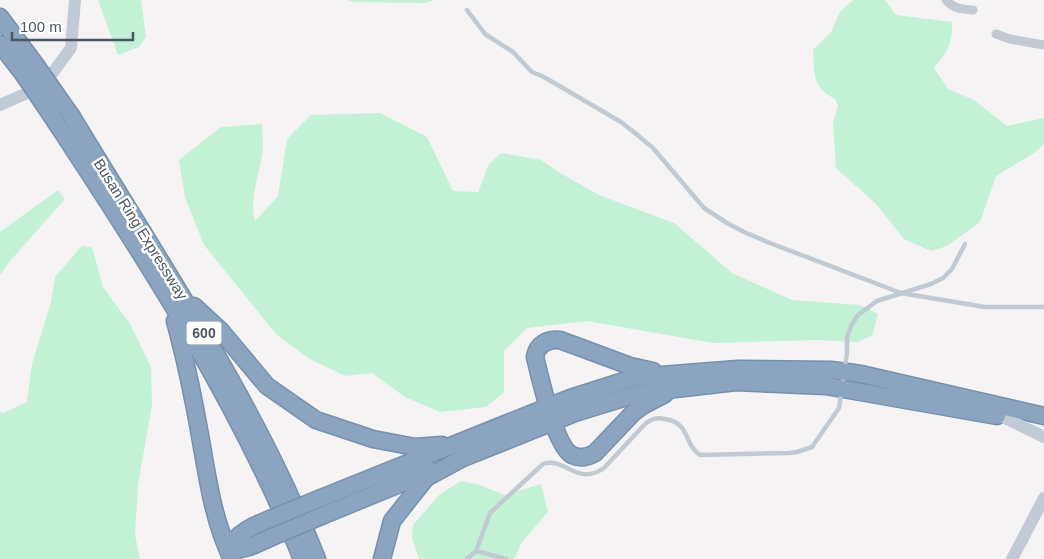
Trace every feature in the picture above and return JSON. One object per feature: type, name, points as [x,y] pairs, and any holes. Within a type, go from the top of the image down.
[{"type":"highway","name":"Busan Ring Expressway","points":[[0,17],[30,70],[66,122],[138,248],[176,297],[263,439],[317,559]]},
{"type":"highway","name":"Busan Ring Expressway","points":[[0,44],[30,70]]},
{"type":"highway","name":"Busan Ring Expressway","points":[[176,297],[200,351],[242,430],[288,524],[302,559]]},
{"type":"highway","points":[[176,297],[220,331],[267,386],[316,420],[373,439],[415,447],[460,451]]},
{"type":"highway","points":[[176,297],[208,483],[223,538],[231,554]]},
{"type":"highway","points":[[552,340],[560,340],[672,382],[638,410],[598,450],[590,456],[583,458],[572,455],[563,443],[550,414],[535,357],[536,350],[552,340]]},
{"type":"highway","points":[[231,554],[232,550],[244,548],[324,515],[460,451],[550,414],[575,413],[672,382],[736,382],[826,386],[861,374],[1044,416]]},
{"type":"highway","points":[[843,380],[1044,426]]},
{"type":"highway","points":[[231,554],[232,542],[237,537],[272,518],[321,498],[460,451]]},
{"type":"highway","points":[[382,559],[392,521],[397,514],[426,478],[460,451]]},
{"type":"main road","points":[[0,105],[43,86],[71,48],[75,0]]},
{"type":"main road","points":[[1005,418],[1044,437]]},
{"type":"main road","points":[[1012,559],[1044,498]]},
{"type":"street","points":[[946,0],[957,8],[972,10]]},
{"type":"street","points":[[996,34],[1010,39],[1044,45]]},
{"type":"lane","points":[[468,10],[485,34],[513,52],[532,72],[544,77],[621,122],[635,133],[653,148],[704,208],[727,223],[770,243],[901,293],[985,307],[1044,307]]},
{"type":"lane","points":[[467,559],[476,551],[490,513],[543,464],[555,462],[574,472],[585,474],[598,473],[643,426],[656,418],[675,421],[681,425],[694,451],[700,455],[797,452],[812,447],[840,408],[847,338],[851,326],[858,315],[877,301],[931,284],[943,278],[952,269],[964,244]]},
{"type":"lane","points":[[476,551],[506,559]]},
{"type":"green space","points":[[98,0],[141,0],[146,37],[139,47],[118,55]]},
{"type":"green space","points":[[348,0],[434,0],[426,3],[354,2]]},
{"type":"green space","points":[[853,0],[885,0],[896,15],[952,22],[950,42],[934,68],[948,89],[974,100],[1007,126],[1044,118],[1044,144],[1034,153],[996,176],[980,222],[947,246],[931,251],[904,239],[876,204],[836,168],[833,123],[838,106],[835,99],[827,94],[818,84],[813,50],[831,32],[840,12]]},
{"type":"green space","points":[[380,113],[427,137],[453,191],[478,192],[489,164],[501,153],[541,160],[599,195],[674,223],[732,273],[792,300],[860,305],[878,314],[872,336],[857,342],[819,340],[713,343],[587,321],[527,328],[504,351],[504,392],[486,407],[440,412],[405,397],[372,373],[345,376],[308,358],[276,334],[204,245],[185,197],[179,160],[221,127],[262,124],[263,151],[253,205],[255,221],[278,196],[287,139],[311,115]]},
{"type":"green space","points":[[58,190],[65,199],[0,275],[0,232]]},
{"type":"green space","points":[[82,246],[92,247],[103,287],[130,324],[151,367],[152,405],[138,485],[135,535],[140,559],[0,559],[0,412],[3,413],[27,402],[32,364],[51,302],[55,277]]},
{"type":"green space","points":[[461,481],[480,485],[505,495],[541,484],[548,512],[522,542],[514,559],[419,559],[412,538],[413,525],[439,495]]}]
